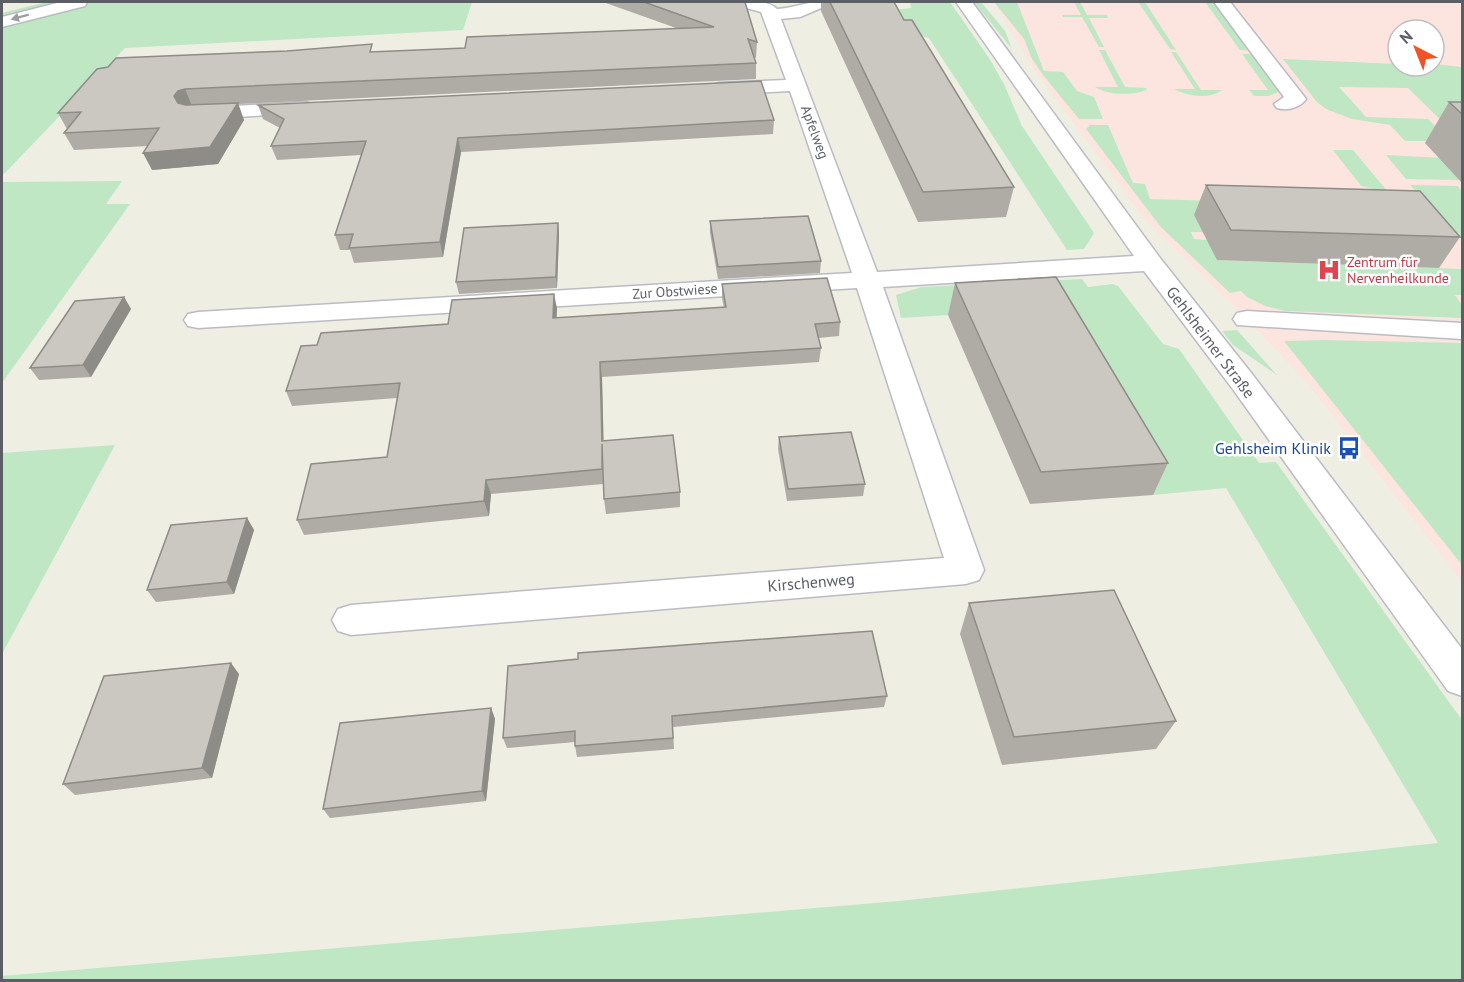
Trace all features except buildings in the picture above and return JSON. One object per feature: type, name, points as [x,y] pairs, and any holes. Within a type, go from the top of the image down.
[{"type":"street","points":[[2,22],[79,2]]},
{"type":"street","points":[[745,2],[768,9],[770,15],[794,13],[820,2]]},
{"type":"street","name":"Gehlsheimer Straße","points":[[964,2],[1151,263],[1242,381],[1462,679]]},
{"type":"street","points":[[1222,2],[1296,99],[1284,104]]},
{"type":"street","name":"Apfelweg","points":[[770,15],[798,85],[867,279]]},
{"type":"street","points":[[704,89],[798,85]]},
{"type":"street","points":[[193,114],[324,108]]},
{"type":"street","name":"Zur Obstwiese","points":[[198,320],[1151,263]]},
{"type":"street","name":"Kirschenweg","points":[[351,620],[966,570],[867,279]]},
{"type":"street","points":[[1247,319],[1462,331]]},
{"type":"shaded area","name":"Zentrum für Nervenheilkunde","points":[[994,2],[1462,2],[1462,582],[1307,383],[1247,319],[1145,220],[1030,64]]},
{"type":"green space","points":[[46,2],[472,2],[463,30],[125,48],[2,176],[2,13]]},
{"type":"green space","points":[[910,2],[950,2],[989,58],[1004,84],[1022,126],[1094,233],[1084,249],[1067,250],[929,38],[911,33],[894,10],[911,8]]},
{"type":"green space","points":[[974,2],[981,2],[1005,31],[1012,49]]},
{"type":"green space","points":[[994,2],[1017,2],[1044,71],[1063,72],[1077,91],[1094,97],[1103,119],[1079,119],[1043,75],[1032,59],[1024,39]]},
{"type":"green space","points":[[1074,2],[1080,2],[1087,15],[1107,15],[1108,18],[1089,18],[1104,47],[1099,47],[1082,17],[1063,17],[1062,15],[1081,15]]},
{"type":"green space","points":[[1138,2],[1145,2],[1176,50],[1170,49]]},
{"type":"green space","points":[[1205,2],[1215,2],[1254,51],[1240,50]]},
{"type":"green space","points":[[1099,50],[1105,50],[1125,87],[1147,88],[1146,90],[1120,94],[1106,92],[1095,87],[1118,87]]},
{"type":"green space","points":[[1171,52],[1176,52],[1201,90],[1222,90],[1211,95],[1198,96],[1174,89],[1195,89]]},
{"type":"green space","points":[[1242,54],[1256,54],[1281,91],[1268,96],[1254,96],[1249,90],[1268,90]]},
{"type":"green space","points":[[1283,59],[1386,63],[1386,78],[1446,78],[1446,65],[1462,67],[1462,141],[1408,88],[1339,87],[1366,117],[1428,119],[1450,141],[1405,141],[1390,125],[1352,119],[1326,109],[1317,102]]},
{"type":"green space","points":[[1090,125],[1108,125],[1133,183],[1145,184],[1150,199],[1376,206],[1194,215],[1203,232],[1191,232],[1194,239],[1207,240],[1218,260],[1462,269],[1462,295],[1455,295],[1462,305],[1462,318],[1285,311],[1265,306],[1247,297],[1241,291],[1230,293],[1160,226],[1086,129]]},
{"type":"green space","points":[[1333,150],[1353,150],[1388,192],[1361,186]]},
{"type":"green space","points":[[1386,155],[1462,159],[1449,165],[1449,169],[1460,180],[1406,179]]},
{"type":"green space","points":[[122,181],[106,204],[130,204],[2,383],[2,182]]},
{"type":"green space","points":[[1410,185],[1458,186],[1462,192],[1462,240]]},
{"type":"green space","points":[[1082,279],[1088,287],[1112,284],[1118,286],[1163,344],[1179,349],[1259,463],[1276,462],[1462,720],[1462,980],[2,980],[2,976],[899,901],[1438,843],[1226,488],[1153,495],[1046,309],[901,318],[896,295],[922,287]]},
{"type":"green space","points":[[1237,330],[1277,375],[1233,345],[1222,331]]},
{"type":"green space","points":[[1284,341],[1462,343],[1462,565]]},
{"type":"green space","points":[[115,445],[2,654],[2,453]]},
{"type":"place","name":"Zentrum für Nervenheilkunde","points":[[1329,270]]},
{"type":"place","name":"Gehlsheim Klinik","points":[[1349,448]]}]
